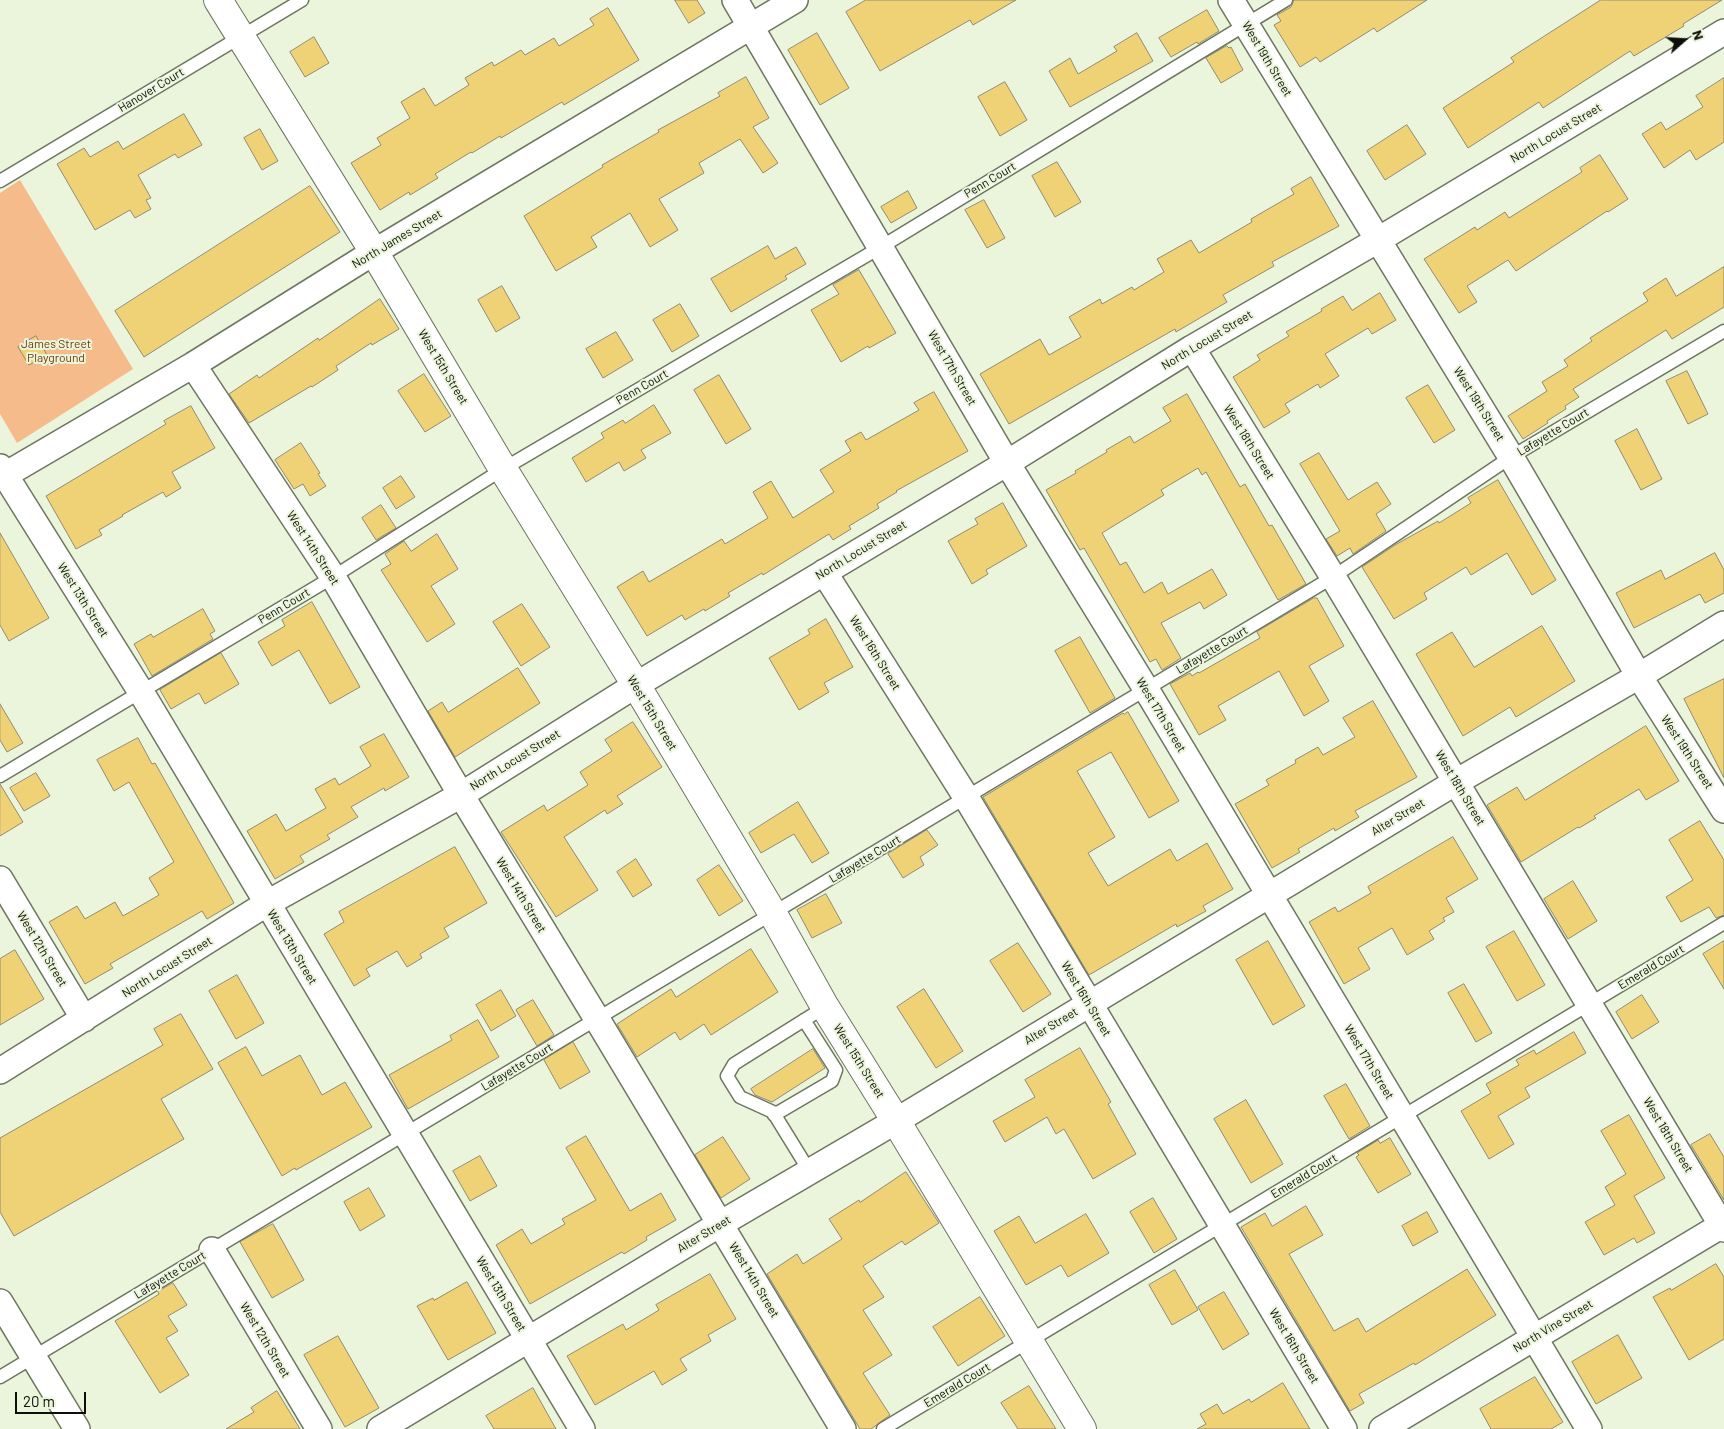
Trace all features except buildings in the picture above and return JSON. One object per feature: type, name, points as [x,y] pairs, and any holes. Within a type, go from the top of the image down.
[{"type":"main road","name":"West 15th Street","points":[[218,0],[374,252],[772,914],[814,1013],[896,1120],[1082,1429]]},
{"type":"street","name":"West 17th Street","points":[[735,0],[1007,463],[1146,689],[1589,1429]]},
{"type":"street","name":"North James Street","points":[[2,473],[193,365],[374,252],[795,0]]},
{"type":"street","name":"West 19th Street","points":[[1231,0],[1511,457],[1639,676],[1724,810]]},
{"type":"street","name":"North Locust Street","points":[[0,1070],[266,904],[460,795],[636,685],[1007,463],[1192,348],[1378,240],[1724,32]]},
{"type":"street","name":"West 18th Street","points":[[1192,348],[1333,577],[1723,1226]]},
{"type":"street","name":"West 14th Street","points":[[193,365],[332,576],[460,795],[843,1429]]},
{"type":"street","name":"West 13th Street","points":[[2,473],[140,692],[582,1429]]},
{"type":"street","name":"West 16th Street","points":[[824,572],[966,798],[1344,1429]]},
{"type":"street","name":"Alter Street","points":[[380,1429],[1456,782],[1639,676],[1724,624]]},
{"type":"street","name":"West 12th Street","points":[[0,879],[84,1019]]},
{"type":"street","name":"North Vine Street","points":[[1382,1429],[1723,1226]]},
{"type":"street","name":"West 12th Street","points":[[212,1250],[319,1429]]},
{"type":"street","points":[[0,1302],[77,1429]]},
{"type":"lane","name":"Hanover Court","points":[[0,181],[302,0]]},
{"type":"lane","name":"Penn Court","points":[[0,776],[332,576],[504,469],[881,247],[1286,0]]},
{"type":"lane","name":"Lafayette Court","points":[[0,1377],[1333,577],[1511,457],[1724,331]]},
{"type":"lane","name":"Emerald Court","points":[[883,1429],[1724,923]]},
{"type":"lane","points":[[774,1115],[832,1081],[836,1070],[814,1013],[734,1064],[727,1076],[740,1097],[772,1112],[810,1172]]},
{"type":"green space","name":"James Street Playground","points":[[20,180],[133,369],[17,443],[0,414],[0,193]]}]
